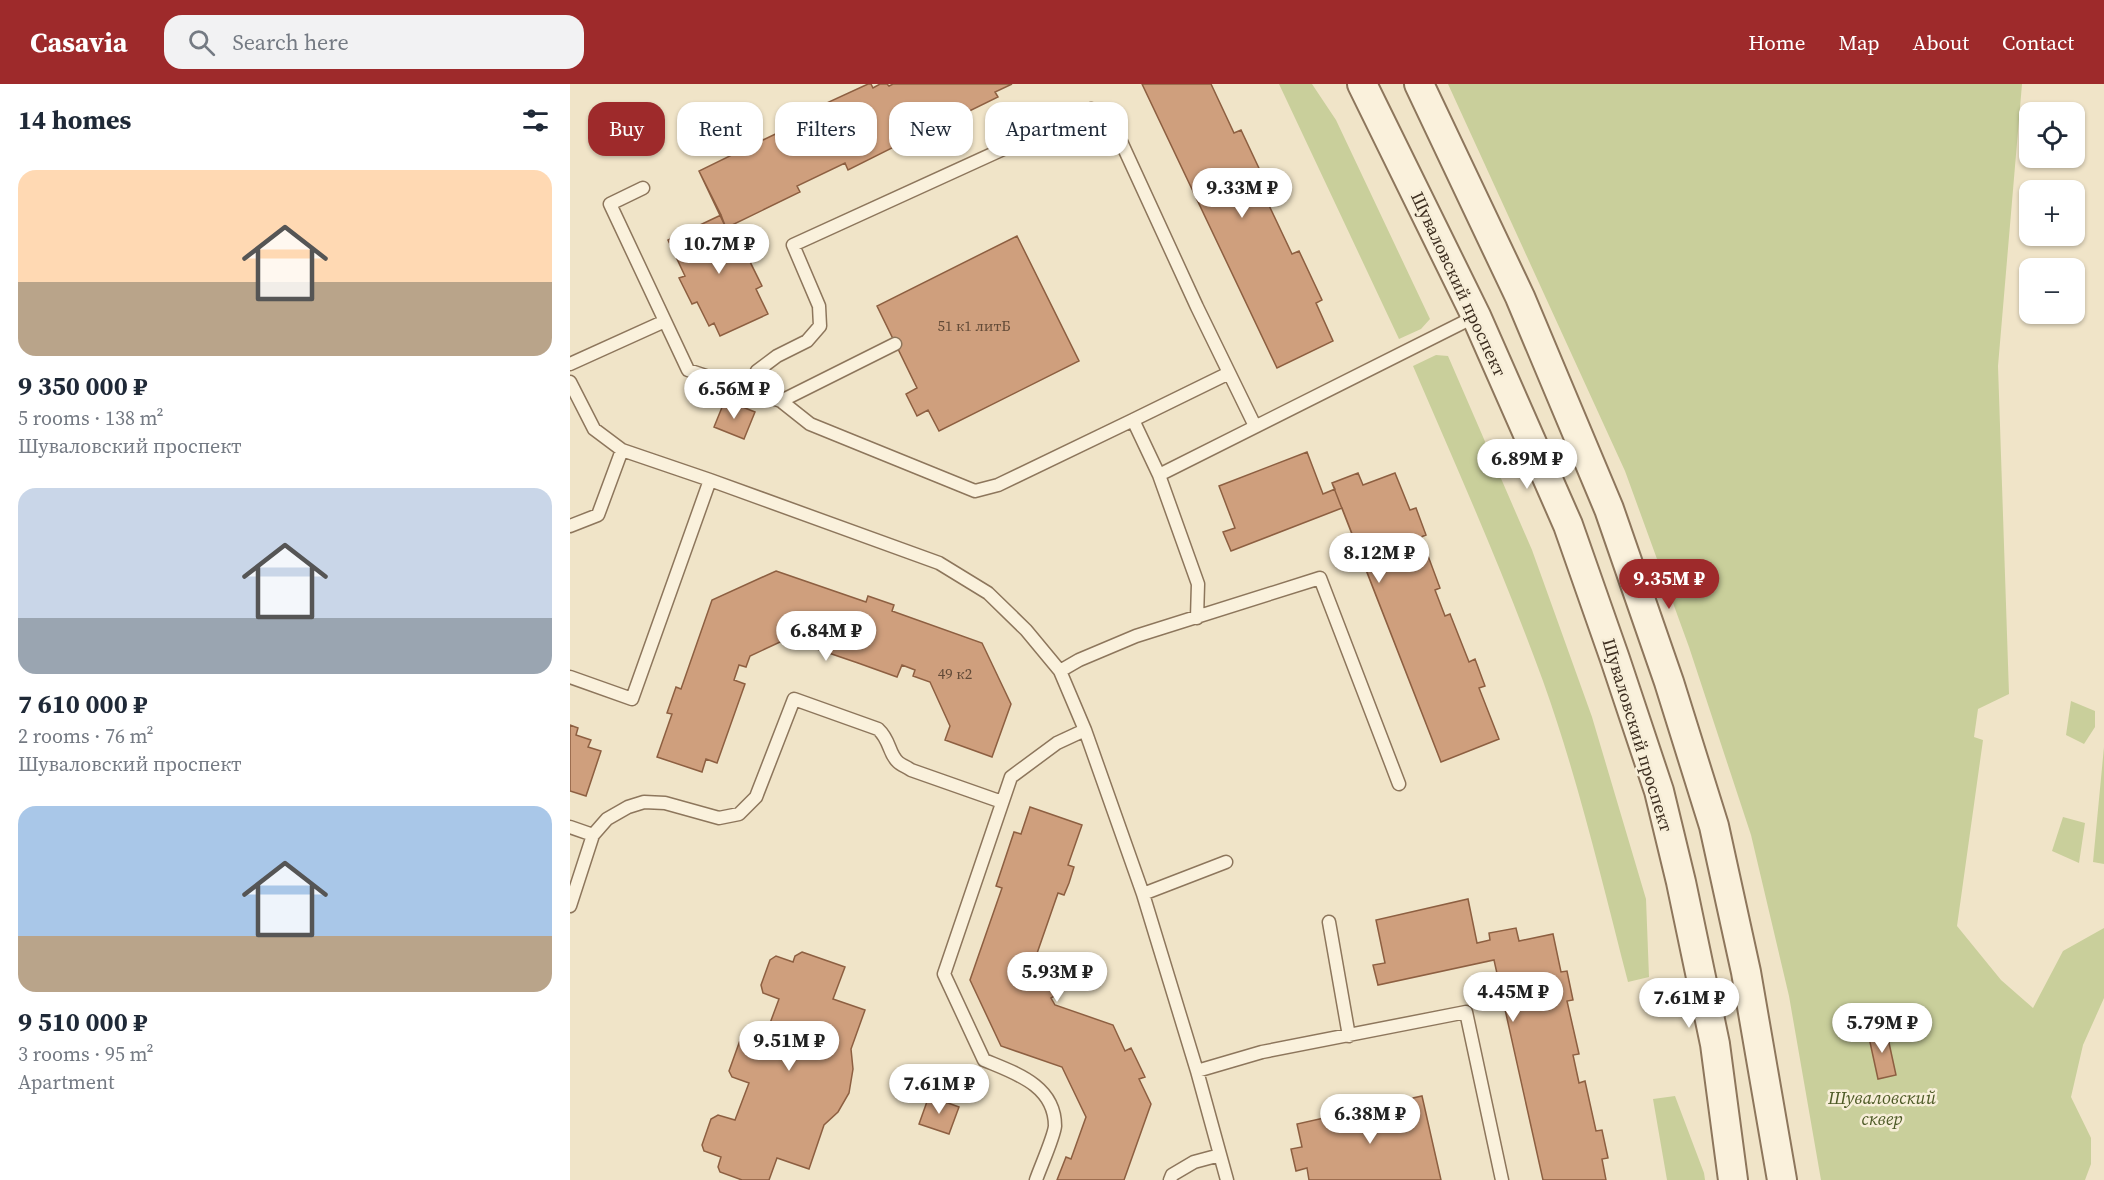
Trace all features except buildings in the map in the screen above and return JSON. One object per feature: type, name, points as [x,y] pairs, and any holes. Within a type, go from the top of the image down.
[{"type":"street","name":"Шуваловский проспект","points":[[1362,84],[1476,316],[1568,525],[1659,791],[1716,1044],[1733,1180]]},
{"type":"street","points":[[1419,84],[1520,297],[1609,509],[1669,682],[1716,837],[1746,972],[1782,1180]]},
{"type":"lane","points":[[750,389],[757,371],[777,356],[807,341],[820,326],[819,306],[793,245],[1091,109],[1112,122],[1197,307],[1255,426]]},
{"type":"lane","points":[[643,188],[610,204],[688,370],[750,389],[781,402],[810,424],[975,491],[998,485],[1229,373]]},
{"type":"lane","points":[[1159,475],[1476,316]]},
{"type":"lane","points":[[570,364],[665,321]]},
{"type":"lane","points":[[781,402],[895,344]]},
{"type":"lane","points":[[570,382],[594,429],[622,450],[939,563],[988,593],[1026,630],[1060,671],[1085,730],[1143,894],[1197,1071],[1227,1180]]},
{"type":"lane","points":[[1133,420],[1159,475],[1198,584],[1197,618]]},
{"type":"lane","points":[[570,526],[598,515],[622,450]]},
{"type":"lane","points":[[570,678],[632,699],[710,480]]},
{"type":"lane","points":[[1060,671],[1079,660],[1136,636],[1320,578],[1399,784]]},
{"type":"lane","points":[[570,906],[593,835],[607,819],[628,807],[644,802],[665,803],[719,818],[739,814],[756,797],[794,699],[878,729],[887,737],[897,762],[911,770],[1002,802]]},
{"type":"lane","points":[[1036,1180],[1055,1127],[1049,1100],[1029,1080],[984,1060],[944,974],[1011,777],[1057,743],[1085,730]]},
{"type":"lane","points":[[570,827],[593,835]]},
{"type":"lane","points":[[1143,894],[1226,862]]},
{"type":"lane","points":[[1329,922],[1349,1036]]},
{"type":"lane","points":[[1197,1071],[1262,1052],[1466,1012],[1502,1180]]},
{"type":"lane","points":[[1170,1180],[1172,1175],[1194,1162],[1220,1155]]},
{"type":"green space","points":[[1279,84],[1312,84],[1336,120],[1430,319],[1421,329],[1399,339]]},
{"type":"green space","name":"Шуваловский сквер","points":[[1448,84],[2022,84],[1998,366],[2009,694],[1978,709],[1974,737],[1983,740],[1957,926],[2001,980],[2033,1008],[2063,951],[2104,928],[2104,998],[2083,1045],[2071,1097],[2091,1138],[2091,1164],[2085,1180],[1821,1180],[1789,996],[1751,835],[1689,647],[1625,471]]},
{"type":"green space","points":[[1436,355],[1448,356],[1532,550],[1592,717],[1646,899],[1649,977],[1628,982],[1599,868],[1556,718],[1497,562],[1413,366]]},
{"type":"green space","points":[[2071,701],[2095,711],[2095,727],[2084,744],[2066,735]]},
{"type":"green space","points":[[2104,747],[2104,864],[2093,862]]},
{"type":"green space","points":[[2063,817],[2085,823],[2079,863],[2052,851]]},
{"type":"green space","points":[[1675,1096],[1705,1180],[1667,1180],[1653,1099]]}]
